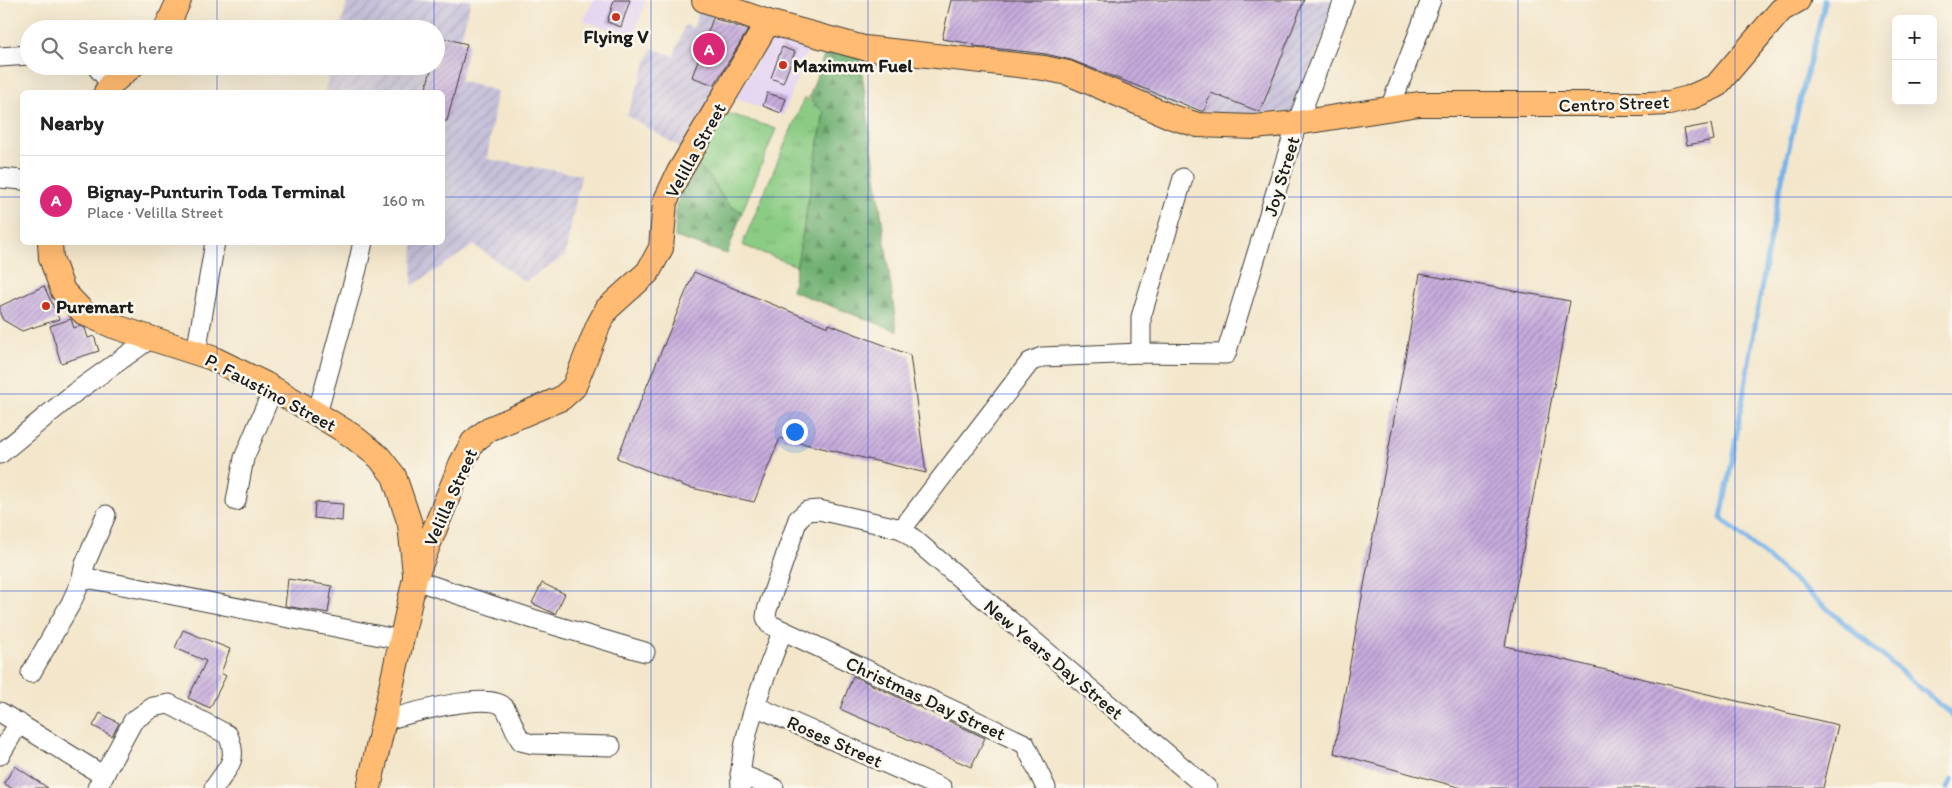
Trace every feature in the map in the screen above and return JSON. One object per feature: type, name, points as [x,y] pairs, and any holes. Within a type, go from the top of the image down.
[{"type":"main road","points":[[170,20],[179,0]]},
{"type":"main road","name":"Centro Street","points":[[704,0],[768,22],[864,48],[1052,69],[1068,73],[1172,117],[1198,125],[1254,127],[1297,123],[1419,104],[1668,103],[1689,98],[1716,86],[1781,10],[1796,1]]},
{"type":"main road","name":"Velilla Street","points":[[415,579],[461,464],[473,442],[489,429],[562,398],[574,387],[598,326],[607,309],[648,272],[661,248],[665,202],[678,172],[768,22]]},
{"type":"main road","name":"P. Faustino Street","points":[[50,245],[51,258],[63,291],[84,313],[113,326],[212,358],[317,414],[350,435],[379,457],[394,476],[410,524],[415,579]]},
{"type":"main road","points":[[369,788],[415,579]]},
{"type":"street","name":"Joy Street","points":[[1141,353],[1226,354],[1297,123],[1344,0]]},
{"type":"street","points":[[1390,108],[1431,0]]},
{"type":"street","points":[[0,57],[20,56]]},
{"type":"street","points":[[0,178],[20,180]]},
{"type":"street","points":[[774,788],[741,781],[755,706],[782,632],[769,624],[766,617],[767,610],[798,519],[806,511],[819,510],[902,530],[1030,362],[1042,356],[1141,353],[1140,317],[1183,178]]},
{"type":"street","points":[[196,353],[214,245]]},
{"type":"street","points":[[317,414],[362,245]]},
{"type":"street","points":[[0,454],[73,394],[151,338]]},
{"type":"street","points":[[236,501],[244,458],[273,389]]},
{"type":"street","points":[[31,673],[82,581],[85,564],[106,515]]},
{"type":"street","name":"New Years Day Street","points":[[902,530],[1207,788]]},
{"type":"street","points":[[82,581],[92,579],[401,640]]},
{"type":"street","points":[[415,579],[532,619],[645,652]]},
{"type":"street","name":"Christmas Day Street","points":[[782,632],[1026,744],[1046,788]]},
{"type":"street","points":[[383,721],[422,710],[484,700],[495,701],[504,706],[521,741],[533,744],[611,746]]},
{"type":"street","points":[[0,712],[19,723],[101,782],[133,721],[153,707],[169,704],[228,735],[233,746],[234,757],[214,788]]},
{"type":"street","name":"Roses Street","points":[[755,706],[942,788]]},
{"type":"street","points":[[0,755],[19,723]]},
{"type":"shaded area","points":[[348,0],[471,0],[460,41],[469,43],[460,81],[497,91],[487,159],[581,175],[565,256],[525,282],[474,245],[412,286],[413,245],[445,245],[445,90],[325,90],[329,75],[445,75],[445,20],[342,20]]},
{"type":"shaded area","points":[[593,0],[646,0],[633,37],[584,21]]},
{"type":"shaded area","points":[[1178,0],[1336,0],[1295,112],[1219,114],[1175,106],[1142,93]]},
{"type":"shaded area","points":[[700,10],[714,16],[692,77],[720,87],[684,150],[627,115],[652,48],[674,56],[685,25],[693,28]]},
{"type":"shaded area","points":[[773,39],[810,44],[783,116],[736,98],[765,48]]},
{"type":"green space","points":[[829,49],[860,58],[897,331],[792,291],[824,113],[809,98],[823,58]]},
{"type":"green space","points":[[805,97],[824,112],[797,266],[742,245]]},
{"type":"green space","points":[[722,111],[776,129],[742,212],[727,204],[711,178],[694,161]]},
{"type":"green space","points":[[694,161],[711,178],[727,204],[742,212],[727,254],[675,237],[676,205]]},
{"type":"building","name":"Flying V","points":[[614,0],[630,0],[621,27],[607,22]]},
{"type":"building","points":[[951,0],[1304,0],[1260,112],[1211,93],[1204,111],[1201,111],[1071,60],[1046,54],[974,46],[974,44],[942,39]]},
{"type":"building","points":[[713,18],[748,30],[714,85],[692,77]]},
{"type":"building","points":[[445,38],[467,44],[447,121],[445,121],[445,90],[426,90],[430,75],[445,75]]},
{"type":"building","name":"Maximum Fuel","points":[[782,47],[795,52],[783,83],[771,78]]},
{"type":"building","points":[[767,93],[786,99],[781,113],[763,106]]},
{"type":"building","points":[[1711,124],[1714,140],[1687,145],[1684,129]]},
{"type":"building","points":[[694,272],[828,327],[829,324],[910,355],[926,473],[780,438],[754,502],[687,487],[617,458]]},
{"type":"building","points":[[1420,274],[1570,301],[1505,646],[1838,725],[1823,788],[1462,788],[1334,753]]},
{"type":"building","points":[[44,286],[59,319],[22,331],[3,320],[0,314],[0,306]]},
{"type":"building","points":[[71,319],[74,328],[79,326],[85,328],[88,338],[94,336],[99,351],[61,363],[50,326]]},
{"type":"building","points":[[315,502],[343,504],[342,521],[314,518]]},
{"type":"building","points":[[288,579],[332,586],[328,613],[285,606]]},
{"type":"building","points":[[542,583],[565,594],[555,614],[532,603]]},
{"type":"building","points":[[183,630],[230,649],[221,673],[226,676],[210,708],[188,698],[206,661],[175,648]]},
{"type":"building","points":[[853,676],[985,738],[971,767],[840,709]]},
{"type":"building","points":[[100,713],[119,723],[112,736],[93,726]]},
{"type":"building","points":[[15,766],[48,788],[11,788],[4,783]]},
{"type":"waterway","points":[[1824,0],[1825,3],[1795,120],[1776,209],[1721,518],[1952,715]]},
{"type":"waterway","points":[[1947,788],[1952,779]]},
{"type":"place","name":"Flying V","points":[[616,17]]},
{"type":"place","name":"Bignay-Punturin Toda Terminal","points":[[709,49]]},
{"type":"place","name":"Maximum Fuel","points":[[783,65]]},
{"type":"place","name":"Puremart","points":[[46,306]]}]
